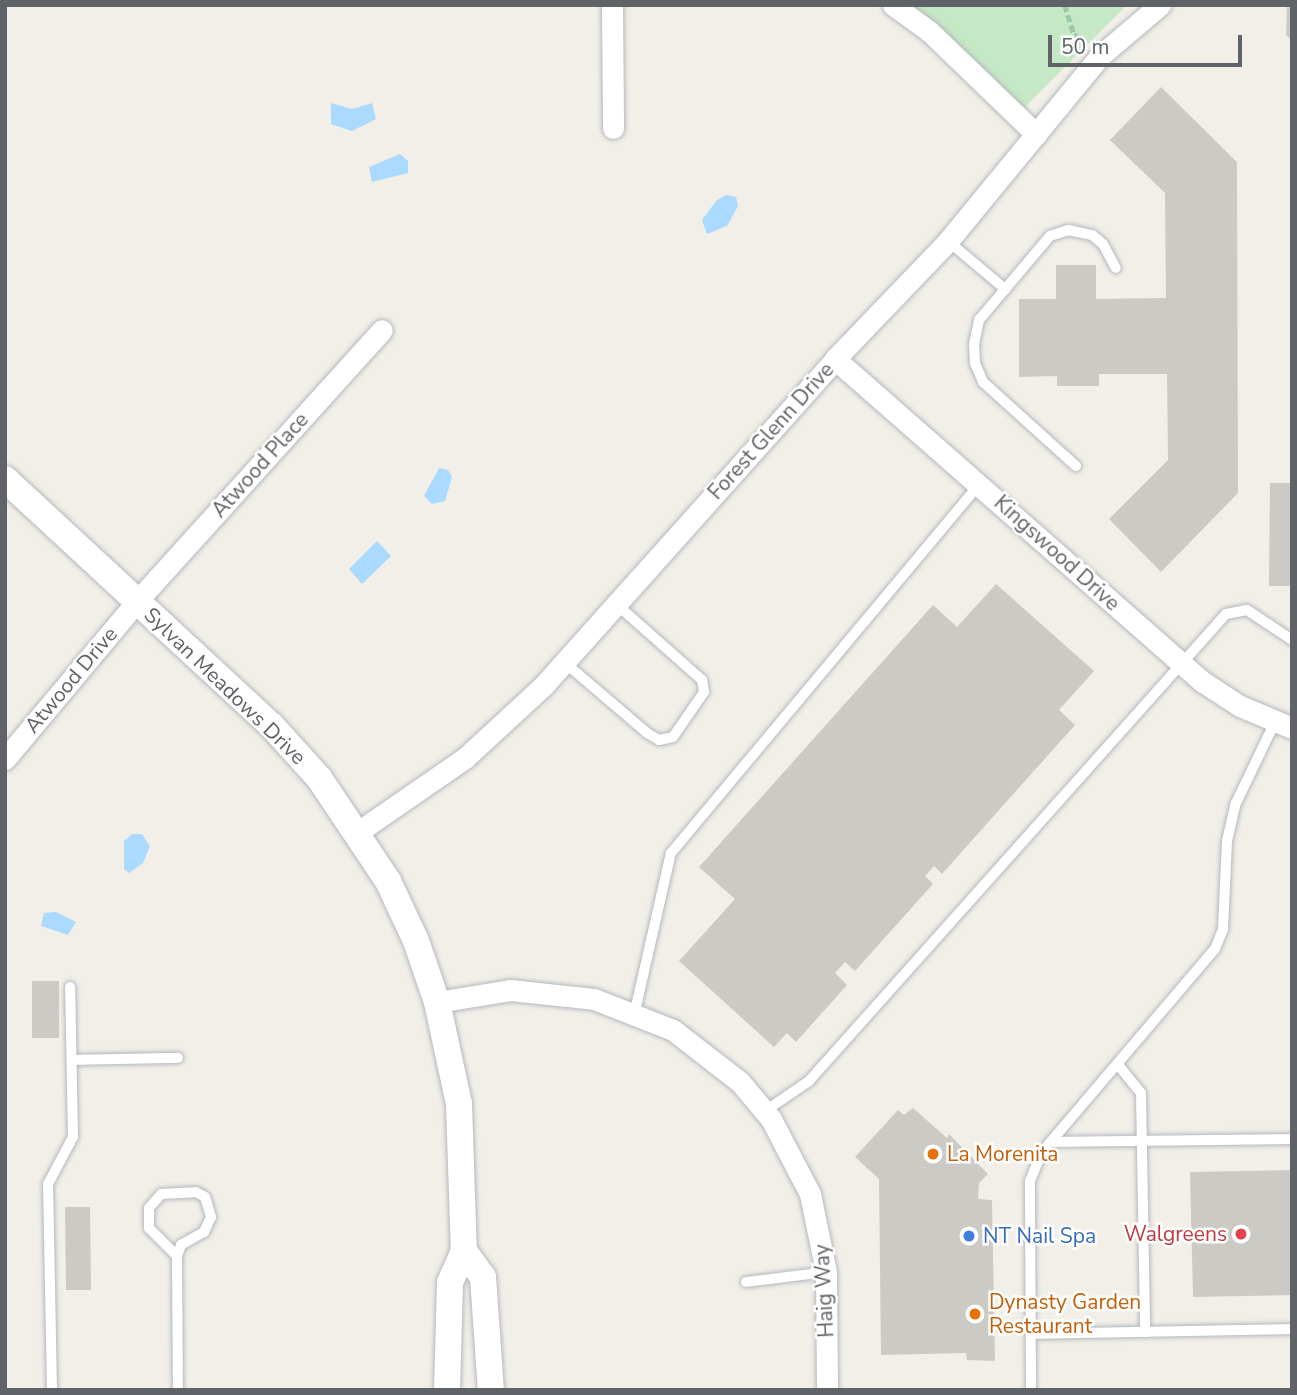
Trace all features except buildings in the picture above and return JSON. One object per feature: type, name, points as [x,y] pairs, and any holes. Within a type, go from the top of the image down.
[{"type":"street","points":[[612,5],[613,128]]},
{"type":"street","points":[[893,5],[929,31],[1036,134]]},
{"type":"street","name":"Forest Glenn Drive","points":[[358,832],[465,758],[564,662],[835,359],[948,241],[1100,56],[1160,5]]},
{"type":"street","name":"Atwood Place","points":[[137,601],[382,330]]},
{"type":"street","name":"Kingswood Drive","points":[[835,359],[1203,682],[1283,725]]},
{"type":"street","name":"Sylvan Meadows Drive","points":[[5,479],[272,726],[319,778],[358,832],[416,942],[437,1003],[459,1104],[464,1251],[450,1283],[447,1390]]},
{"type":"street","name":"Atwood Drive","points":[[5,759],[137,601]]},
{"type":"street","name":"Haig Way","points":[[437,1003],[510,990],[558,992],[635,1011],[709,1054],[765,1111],[793,1155],[810,1194],[826,1272],[827,1390]]},
{"type":"street","points":[[464,1251],[483,1277],[491,1390]]},
{"type":"lane","points":[[1076,466],[983,382],[975,363],[979,320],[1050,236],[1068,230],[1092,235],[1116,268]]},
{"type":"lane","points":[[948,241],[1005,289]]},
{"type":"lane","points":[[635,1011],[671,853],[980,484]]},
{"type":"lane","points":[[564,662],[647,733],[659,740],[673,737],[704,692],[702,680],[616,604]]},
{"type":"lane","points":[[765,1111],[809,1081],[1226,614],[1240,608],[1292,640]]},
{"type":"lane","points":[[1031,1390],[1030,1181],[1051,1142],[1119,1066],[1216,949],[1223,929],[1227,841],[1236,803],[1283,725]]},
{"type":"lane","points":[[52,1390],[48,1184],[74,1137],[69,987]]},
{"type":"lane","points":[[72,1060],[178,1058]]},
{"type":"lane","points":[[1119,1066],[1141,1093],[1145,1332]]},
{"type":"lane","points":[[1051,1142],[1292,1139]]},
{"type":"lane","points":[[177,1256],[149,1228],[149,1208],[161,1194],[195,1192],[211,1205],[209,1226],[186,1240],[177,1256],[178,1390]]},
{"type":"lane","points":[[746,1282],[826,1272]]},
{"type":"lane","points":[[1031,1334],[1292,1329]]},
{"type":"path","points":[[1065,5],[1074,34],[1100,56]]},
{"type":"green space","points":[[896,5],[1127,5],[1014,118]]},
{"type":"water","points":[[331,103],[352,109],[372,103],[376,119],[352,131],[331,124]]},
{"type":"water","points":[[400,154],[408,161],[408,173],[372,182],[369,167]]},
{"type":"water","points":[[726,195],[736,197],[738,206],[727,226],[707,234],[702,220],[717,200]]},
{"type":"water","points":[[439,468],[448,470],[452,477],[445,501],[432,504],[424,496]]},
{"type":"water","points":[[377,541],[391,556],[362,584],[349,569]]},
{"type":"water","points":[[132,834],[142,834],[150,846],[143,863],[129,873],[124,869],[124,841]]},
{"type":"water","points":[[56,912],[76,922],[68,935],[41,926],[44,913]]},
{"type":"place","name":"La Morenita","points":[[933,1154]]},
{"type":"place","name":"Walgreens","points":[[1241,1234]]},
{"type":"place","name":"NT Nail Spa","points":[[969,1236]]},
{"type":"place","name":"Dynasty Garden Restaurant","points":[[975,1314]]}]
